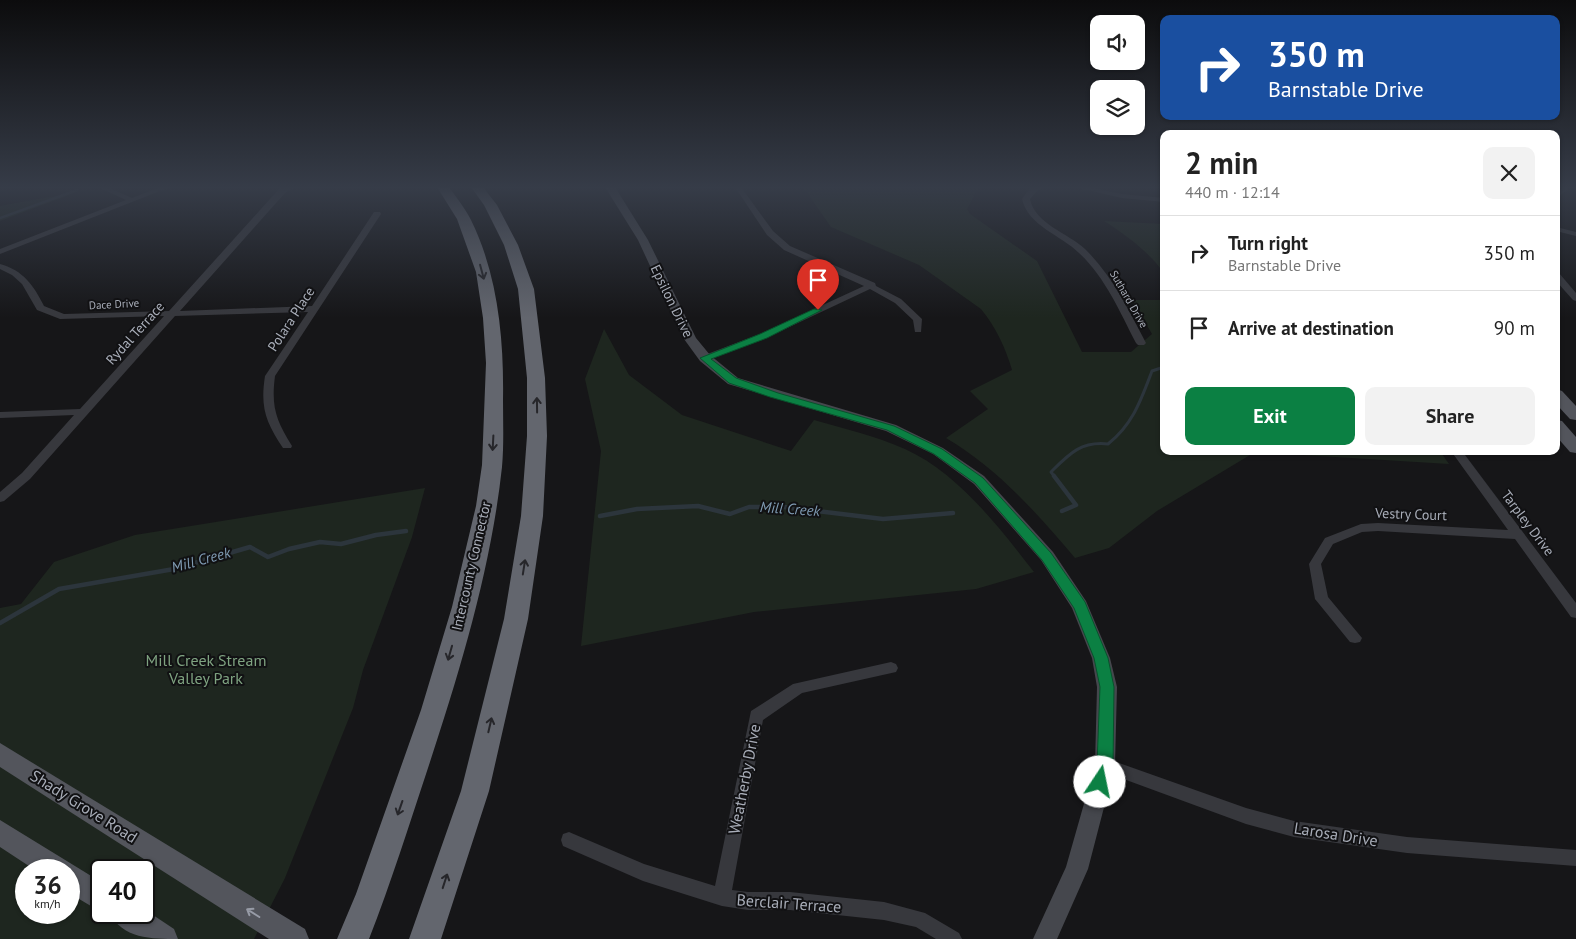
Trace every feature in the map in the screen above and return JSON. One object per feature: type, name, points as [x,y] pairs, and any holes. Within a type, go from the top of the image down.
[{"type":"highway","name":"Intercounty Connector","points":[[353,939],[434,710],[464,606],[486,506],[492,465],[495,363],[492,318],[483,272],[468,231]]},
{"type":"highway","points":[[427,933],[477,781],[516,619],[532,516],[537,436],[536,378],[526,289],[503,231]]},
{"type":"main road","points":[[1560,398],[1576,415]]},
{"type":"main road","points":[[1560,430],[1576,448]]},
{"type":"main road","name":"Shady Grove Road","points":[[0,754],[294,939]]},
{"type":"main road","points":[[0,832],[42,859]]},
{"type":"main road","points":[[141,924],[164,939]]},
{"type":"street","points":[[0,252],[54,231]]},
{"type":"street","name":"Rydal Terrace","points":[[0,498],[26,476],[246,231]]},
{"type":"street","name":"Polara Place","points":[[287,446],[271,419],[266,400],[270,376],[312,309],[365,231]]},
{"type":"street","name":"Epsilon Drive","points":[[637,231],[690,339],[704,358],[733,380],[774,395],[890,428],[938,451],[979,480],[1047,556],[1080,606],[1101,658],[1107,687],[1105,765],[1078,869],[1045,939]]},
{"type":"street","points":[[769,231],[787,248],[872,285],[909,310],[917,319],[918,330]]},
{"type":"street","name":"Suthard Drive","points":[[1056,231],[1094,262],[1141,343]]},
{"type":"street","points":[[1563,231],[1576,234]]},
{"type":"street","name":"Dace Drive","points":[[0,266],[22,276],[29,284],[40,308],[63,316],[312,309]]},
{"type":"street","points":[[1560,280],[1576,298]]},
{"type":"street","points":[[704,358],[763,336],[872,285]]},
{"type":"street","points":[[0,415],[83,412]]},
{"type":"street","name":"Tarpley Drive","points":[[1459,455],[1576,613]]},
{"type":"street","name":"Vestry Court","points":[[1355,638],[1322,599],[1315,564],[1329,541],[1361,528],[1378,527],[1518,535]]},
{"type":"street","name":"Weatherby Drive","points":[[722,897],[756,716],[798,688],[891,668]]},
{"type":"street","name":"Larosa Drive","points":[[1105,765],[1246,816],[1294,828],[1406,845],[1576,858]]},
{"type":"street","name":"Berclair Terrace","points":[[569,840],[643,872],[722,897],[748,901],[790,901],[884,910],[919,919],[953,939]]},
{"type":"green space","points":[[840,231],[994,231],[1037,261],[1082,352],[1131,352],[1152,334],[1132,300],[1160,300],[1160,455],[1250,455],[1157,511],[1109,548],[1075,558],[1031,508],[999,477],[965,450],[946,438],[988,409],[970,391],[1012,370],[1000,338],[981,309],[919,265]]},
{"type":"green space","points":[[1118,231],[1160,231],[1160,268],[1136,244]]},
{"type":"green space","points":[[604,329],[629,375],[682,415],[791,451],[814,420],[883,440],[924,459],[943,472],[976,503],[1007,537],[1034,572],[976,589],[754,612],[581,646],[601,451],[585,379]]},
{"type":"green space","points":[[1304,455],[1443,455],[1449,464]]},
{"type":"green space","name":"Mill Creek Stream Valley Park","points":[[425,488],[412,537],[363,670],[353,708],[285,878],[254,939],[0,939],[0,608],[21,604],[54,562],[135,535]]},
{"type":"waterway","name":"Mill Creek","points":[[1055,477],[1051,472],[1076,450],[1090,445],[1108,444],[1117,436],[1135,411],[1152,371],[1160,368]]},
{"type":"waterway","name":"Mill Creek","points":[[1054,476],[1076,505],[1062,511]]},
{"type":"waterway","name":"Mill Creek","points":[[600,516],[637,509],[698,506],[730,514],[749,507],[784,507],[883,519],[953,513]]},
{"type":"waterway","name":"Mill Creek","points":[[0,623],[59,589],[174,569],[250,547],[268,557],[289,549],[320,542],[341,544],[376,535],[406,531]]},
{"type":"route","points":[[818,310],[763,336],[704,358],[733,380],[774,395],[890,428],[938,451],[979,480],[1047,556],[1080,606],[1101,658],[1107,687],[1105,765],[1100,782]]}]
